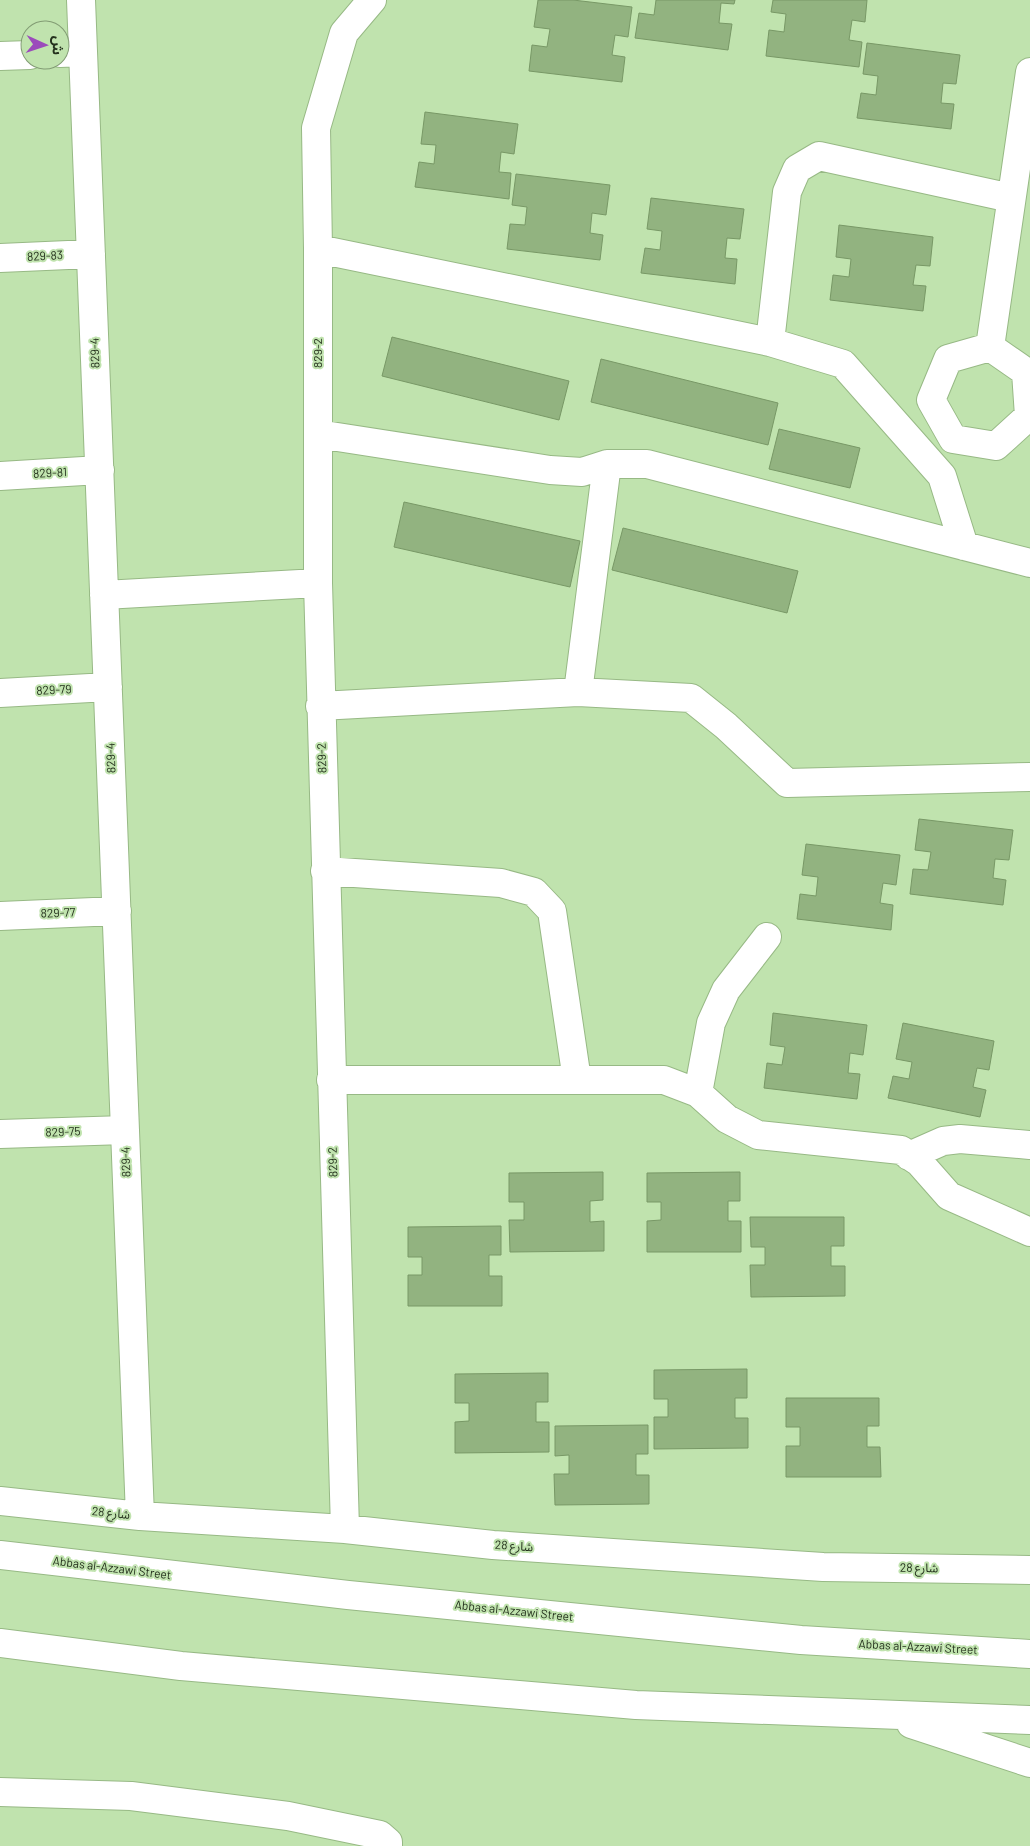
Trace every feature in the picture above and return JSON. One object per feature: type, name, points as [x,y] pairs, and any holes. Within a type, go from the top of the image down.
[{"type":"street","name":"829-4","points":[[81,0],[72,52],[91,254],[140,1516]]},
{"type":"street","name":"829-2","points":[[345,1529],[320,706],[316,128],[344,33],[372,0]]},
{"type":"street","points":[[0,56],[20,55]]},
{"type":"street","points":[[990,347],[1030,72]]},
{"type":"street","points":[[770,342],[787,192],[797,169],[820,156],[1011,198]]},
{"type":"street","points":[[318,250],[770,342],[843,364],[942,476],[964,546]]},
{"type":"street","name":"829-83","points":[[0,258],[91,254]]},
{"type":"street","points":[[318,434],[550,470],[582,472],[607,464],[647,464],[1030,563]]},
{"type":"street","points":[[578,692],[607,464]]},
{"type":"street","name":"829-81","points":[[0,476],[100,470]]},
{"type":"street","points":[[104,595],[318,583]]},
{"type":"street","name":"829-79","points":[[0,693],[108,687]]},
{"type":"street","points":[[320,706],[578,692],[692,698],[726,726],[787,783],[1030,777]]},
{"type":"street","points":[[325,871],[501,884],[534,892],[552,911],[576,1080]]},
{"type":"street","name":"829-77","points":[[0,916],[117,911]]},
{"type":"street","points":[[698,1093],[711,1023],[726,990],[767,937]]},
{"type":"street","points":[[331,1080],[664,1080],[698,1093],[727,1119],[758,1135],[901,1150],[919,1162],[948,1196],[1030,1232]]},
{"type":"street","name":"829-75","points":[[0,1134],[125,1130]]},
{"type":"street","points":[[909,1156],[943,1141],[960,1139],[1030,1145]]},
{"type":"street","name":"شارع 28","points":[[0,1501],[140,1516],[345,1529],[493,1545],[823,1567],[1030,1570]]},
{"type":"street","name":"Abbas al-Azzawi Street","points":[[0,1555],[348,1595],[801,1640],[1030,1654]]},
{"type":"street","points":[[0,1643],[181,1666],[636,1705],[1030,1720]]},
{"type":"street","points":[[882,1714],[1030,1763]]},
{"type":"street","points":[[0,1792],[131,1796],[288,1816],[380,1834],[388,1842],[388,1846]]},
{"type":"building","points":[[538,0],[573,0],[632,7],[628,37],[615,35],[612,55],[625,57],[622,82],[529,71],[532,45],[547,47],[550,29],[534,27]]},
{"type":"building","points":[[656,0],[735,0],[734,4],[721,3],[719,23],[732,24],[728,50],[635,38],[639,13],[654,15]]},
{"type":"building","points":[[773,0],[867,0],[865,22],[852,20],[849,40],[862,42],[859,67],[766,56],[769,30],[784,32],[786,14],[771,12]]},
{"type":"building","points":[[867,43],[960,55],[956,84],[943,83],[941,103],[954,104],[951,129],[857,118],[861,93],[876,95],[878,76],[863,74]]},
{"type":"building","points":[[425,112],[518,124],[514,154],[501,152],[499,172],[511,173],[509,199],[415,187],[419,162],[434,164],[436,145],[421,144]]},
{"type":"building","points":[[516,174],[610,185],[606,215],[592,213],[590,233],[603,235],[600,260],[507,249],[510,224],[525,225],[527,207],[512,205]]},
{"type":"building","points":[[651,198],[744,209],[740,239],[727,238],[725,258],[737,259],[735,284],[641,273],[645,248],[660,250],[662,231],[647,229]]},
{"type":"building","points":[[839,225],[933,237],[930,266],[916,265],[913,285],[926,286],[923,311],[830,300],[833,275],[849,277],[851,259],[836,257]]},
{"type":"building","points":[[392,337],[569,381],[559,420],[382,376]]},
{"type":"building","points":[[601,359],[778,403],[768,445],[591,402]]},
{"type":"building","points":[[779,429],[860,448],[850,488],[769,469]]},
{"type":"building","points":[[404,502],[580,541],[570,587],[394,547]]},
{"type":"building","points":[[623,528],[798,571],[787,613],[612,570]]},
{"type":"building","points":[[919,819],[1013,830],[1009,860],[995,859],[993,878],[1006,880],[1003,905],[910,894],[913,869],[928,870],[931,852],[915,850]]},
{"type":"building","points":[[806,844],[900,855],[896,885],[883,883],[880,903],[893,905],[891,930],[797,919],[800,894],[816,896],[818,877],[802,875]]},
{"type":"building","points":[[773,1013],[867,1025],[863,1055],[850,1053],[848,1073],[860,1074],[857,1099],[764,1088],[767,1063],[782,1065],[785,1047],[770,1045]]},
{"type":"building","points":[[903,1023],[994,1041],[989,1070],[977,1068],[973,1087],[986,1090],[980,1117],[888,1098],[893,1076],[909,1079],[912,1062],[896,1059]]},
{"type":"building","points":[[603,1172],[603,1200],[590,1201],[590,1222],[604,1221],[604,1251],[510,1252],[509,1220],[524,1220],[524,1202],[509,1202],[509,1173]]},
{"type":"building","points":[[740,1172],[740,1201],[728,1201],[728,1221],[741,1221],[741,1252],[647,1252],[647,1221],[661,1220],[661,1202],[647,1202],[647,1173]]},
{"type":"building","points":[[750,1217],[844,1217],[844,1246],[831,1246],[831,1266],[845,1266],[845,1296],[751,1297],[750,1265],[765,1265],[765,1247],[751,1247]]},
{"type":"building","points":[[501,1226],[501,1255],[489,1255],[489,1276],[502,1276],[502,1306],[408,1306],[408,1275],[422,1275],[422,1257],[408,1257],[408,1227]]},
{"type":"building","points":[[747,1369],[747,1398],[735,1398],[735,1418],[748,1418],[748,1448],[654,1449],[654,1417],[668,1417],[668,1399],[654,1399],[654,1370]]},
{"type":"building","points":[[548,1373],[548,1402],[536,1402],[536,1422],[549,1422],[549,1452],[455,1453],[455,1422],[469,1421],[469,1403],[455,1403],[455,1374]]},
{"type":"building","points":[[786,1398],[879,1398],[879,1426],[867,1426],[867,1447],[880,1447],[881,1477],[786,1477],[786,1446],[800,1446],[800,1427],[786,1427]]},
{"type":"building","points":[[648,1425],[648,1454],[636,1454],[636,1475],[649,1475],[649,1504],[555,1505],[554,1474],[569,1474],[569,1455],[555,1456],[555,1426]]}]
